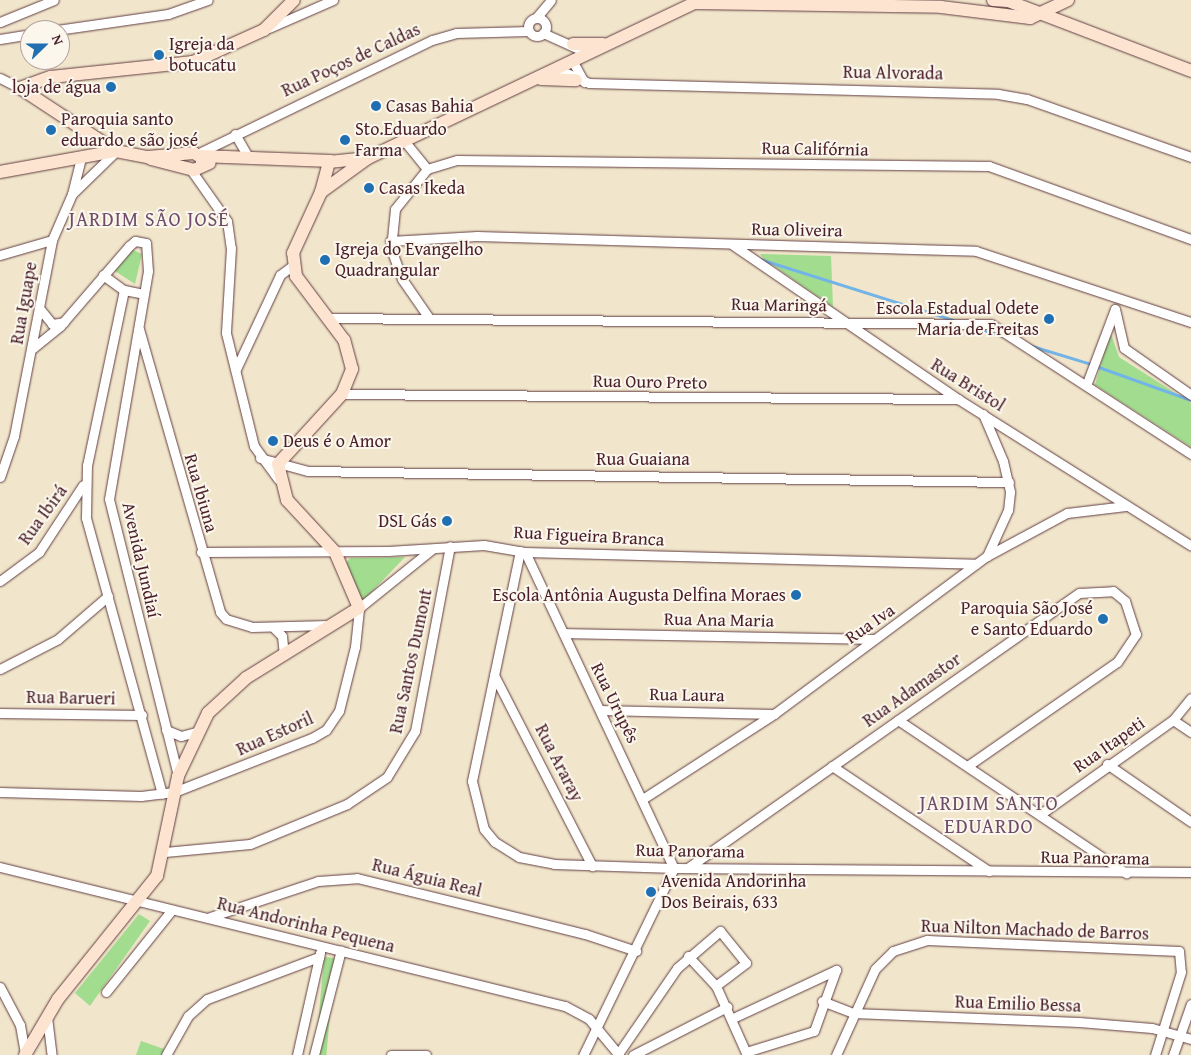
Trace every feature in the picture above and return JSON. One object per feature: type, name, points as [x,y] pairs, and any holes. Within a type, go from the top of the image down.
[{"type":"main road","points":[[20,88],[51,77],[182,64],[264,30],[294,0]]},
{"type":"main road","points":[[1040,17],[1068,0]]},
{"type":"main road","points":[[0,172],[116,151],[195,162],[243,158],[300,160],[333,169],[406,144],[560,70],[603,44],[702,1],[970,8],[990,3],[1040,17],[1191,71]]},
{"type":"main road","points":[[570,43],[603,44]]},
{"type":"main road","points":[[541,79],[580,81]]},
{"type":"main road","points":[[20,88],[116,151]]},
{"type":"main road","points":[[25,1054],[47,1017],[158,876],[165,852],[168,793],[178,776],[196,732],[227,692],[358,608],[335,552],[300,513],[280,483],[278,464],[342,394],[352,359],[328,318],[292,266],[297,237],[333,169]]},
{"type":"street","points":[[0,22],[54,0]]},
{"type":"street","points":[[70,28],[181,11],[208,0]]},
{"type":"street","points":[[264,30],[333,0]]},
{"type":"street","points":[[551,0],[536,18],[530,22],[529,31],[538,36],[543,33],[570,43],[577,60],[580,81]]},
{"type":"street","points":[[536,18],[544,23],[543,33]]},
{"type":"street","name":"Rua Poços de Caldas","points":[[195,162],[235,134],[446,35],[529,31]]},
{"type":"street","points":[[0,39],[20,36]]},
{"type":"street","points":[[560,70],[580,81]]},
{"type":"street","points":[[0,78],[20,88]]},
{"type":"street","name":"Rua Alvorada","points":[[580,81],[998,94],[1191,157]]},
{"type":"street","points":[[235,134],[243,158]]},
{"type":"street","points":[[406,144],[427,169],[398,201],[390,241],[402,279],[429,318]]},
{"type":"street","name":"Rua Iguape","points":[[72,194],[116,151]]},
{"type":"street","name":"Rua Iguape","points":[[0,477],[14,436],[33,348],[52,240],[72,194],[81,157]]},
{"type":"street","name":"Rua Califórnia","points":[[427,169],[469,160],[989,166],[1191,239]]},
{"type":"street","points":[[195,162],[230,233],[225,318],[236,369],[260,458],[280,483]]},
{"type":"street","name":"Rua Oliveira","points":[[390,241],[477,236],[988,252],[1191,322]]},
{"type":"street","points":[[0,255],[52,240]]},
{"type":"street","name":"Avenida Jundiaí","points":[[104,276],[135,241],[143,240],[149,249],[144,294],[109,498],[178,776]]},
{"type":"street","name":"Rua Bristol","points":[[733,245],[958,399],[1190,547]]},
{"type":"street","points":[[236,369],[280,275],[292,266]]},
{"type":"street","points":[[33,348],[64,322],[104,276],[124,290],[144,294]]},
{"type":"street","points":[[0,792],[168,793],[142,715],[86,518],[84,483],[124,290]]},
{"type":"street","points":[[1087,384],[1121,297]]},
{"type":"street","points":[[40,309],[52,324],[64,322]]},
{"type":"street","points":[[1115,309],[1124,348],[1191,396]]},
{"type":"street","name":"Rua Maringá","points":[[328,318],[994,324],[1191,454]]},
{"type":"street","name":"Rua Ibiuna","points":[[138,326],[216,602],[226,619],[274,628],[329,625]]},
{"type":"street","name":"Rua Ouro Preto","points":[[342,394],[958,399]]},
{"type":"street","points":[[983,414],[1009,482],[1008,510],[987,556]]},
{"type":"street","name":"Rua Guaiana","points":[[260,458],[278,464],[328,471],[1009,482]]},
{"type":"street","name":"Rua Ibirá","points":[[0,581],[39,552],[71,509],[84,483]]},
{"type":"street","name":"Rua Iva","points":[[644,798],[774,714],[987,556],[1068,513],[1126,506]]},
{"type":"street","points":[[71,509],[86,518]]},
{"type":"street","name":"Rua Figueira Branca","points":[[201,552],[335,552],[432,549],[450,546],[484,545],[522,552],[976,564]]},
{"type":"street","name":"Rua Santos Dumont","points":[[165,852],[264,840],[347,804],[387,777],[416,731],[450,546]]},
{"type":"street","points":[[358,608],[432,549]]},
{"type":"street","name":"Rua Urupês","points":[[522,552],[564,633],[644,798],[674,868]]},
{"type":"street","name":"Rua Panorama","points":[[522,552],[473,766],[473,789],[484,829],[496,842],[519,857],[592,866],[674,868],[990,872],[1191,872]]},
{"type":"street","name":"Rua Adamastor","points":[[689,867],[1080,593],[1113,591],[1125,601],[1136,634],[1117,662],[969,765]]},
{"type":"street","points":[[0,669],[58,639],[108,596]]},
{"type":"street","name":"Rua Estoril","points":[[168,793],[326,730],[336,719],[346,690],[358,608]]},
{"type":"street","points":[[274,628],[282,636],[284,655]]},
{"type":"street","name":"Rua Ana Maria","points":[[564,633],[874,639]]},
{"type":"street","name":"Rua Araray","points":[[494,675],[592,866]]},
{"type":"street","name":"Rua Itapeti","points":[[1042,813],[1107,764],[1173,720],[1191,698]]},
{"type":"street","name":"Rua Laura","points":[[600,710],[774,714]]},
{"type":"street","name":"Rua Barueri","points":[[0,713],[142,715]]},
{"type":"street","points":[[898,720],[1042,813],[1126,873]]},
{"type":"street","points":[[1173,720],[1191,732]]},
{"type":"street","points":[[166,730],[181,736],[196,732]]},
{"type":"street","points":[[1107,764],[1191,822]]},
{"type":"street","points":[[832,766],[990,872]]},
{"type":"street","name":"Rua Andorinha Pequena","points":[[0,867],[170,911],[210,917],[321,952],[341,950],[565,1006],[590,1019],[619,1054]]},
{"type":"street","points":[[584,1055],[636,951],[674,868]]},
{"type":"street","name":"Rua Águia Real","points":[[210,917],[318,881],[357,878],[585,934],[636,951]]},
{"type":"street","points":[[106,992],[170,911]]},
{"type":"street","points":[[619,1054],[688,956],[722,932],[746,966],[716,986]]},
{"type":"street","name":"Rua Nilton Machado de Barros","points":[[836,1055],[853,1013],[875,969],[893,951],[915,941],[1179,951],[1180,972],[1164,1030]]},
{"type":"street","points":[[314,1055],[341,950]]},
{"type":"street","points":[[167,1055],[188,1016],[207,999],[321,952]]},
{"type":"street","points":[[297,1055],[321,952]]},
{"type":"street","points":[[688,956],[716,986],[733,1018],[746,1054],[814,1031],[822,1001],[836,970],[733,1018]]},
{"type":"street","points":[[0,987],[20,1025],[25,1054]]},
{"type":"street","name":"Rua Emilio Bessa","points":[[822,1001],[853,1013],[1164,1030],[1191,1039]]},
{"type":"street","points":[[1173,1055],[1191,1004]]},
{"type":"street","points":[[633,1055],[727,1007]]},
{"type":"street","points":[[47,1017],[52,1055]]},
{"type":"street","points":[[1155,1055],[1164,1030]]},
{"type":"street","points":[[32,1041],[52,1055]]},
{"type":"street","points":[[391,1055],[426,1055]]},
{"type":"green space","points":[[133,250],[142,254],[135,284],[115,271]]},
{"type":"green space","points":[[760,254],[831,256],[833,307],[764,259]]},
{"type":"green space","points":[[1110,331],[1119,357],[1191,403],[1191,447],[1095,385]]},
{"type":"green space","points":[[405,557],[364,600],[360,598],[346,563],[350,558]]},
{"type":"green space","points":[[139,914],[150,921],[90,1006],[75,993]]},
{"type":"green space","points":[[324,957],[335,958],[326,1055],[315,1055]]},
{"type":"green space","points":[[141,1041],[164,1049],[162,1055],[136,1055]]},
{"type":"waterway","points":[[760,259],[953,320]]},
{"type":"waterway","points":[[977,328],[1003,336]]},
{"type":"waterway","points":[[1029,345],[1091,364]]},
{"type":"waterway","points":[[1096,366],[1191,400]]},
{"type":"place","name":"Igreja da botucatu","points":[[159,55]]},
{"type":"place","name":"loja de água","points":[[111,87]]},
{"type":"place","name":"Casas Bahia","points":[[376,106]]},
{"type":"place","name":"Paroquia santo eduardo e são josé","points":[[51,130]]},
{"type":"place","name":"Sto.Eduardo Farma","points":[[345,140]]},
{"type":"place","name":"Casas Ikeda","points":[[369,188]]},
{"type":"place","name":"Igreja do Evangelho Quadrangular","points":[[325,260]]},
{"type":"place","name":"Escola Estadual Odete Maria de Freitas","points":[[1049,319]]},
{"type":"place","name":"Deus é o Amor","points":[[273,441]]},
{"type":"place","name":"DSL Gás","points":[[447,521]]},
{"type":"place","name":"Escola Antônia Augusta Delfina Moraes","points":[[796,595]]},
{"type":"place","name":"Paroquia São José e Santo Eduardo","points":[[1103,619]]},
{"type":"place","name":"Avenida Andorinha Dos Beirais, 633","points":[[651,892]]},
{"type":"district","name":"JARDIM SÃO JOSÉ","points":[[149,218]]},
{"type":"district","name":"JARDIM SANTO EDUARDO","points":[[989,814]]}]
